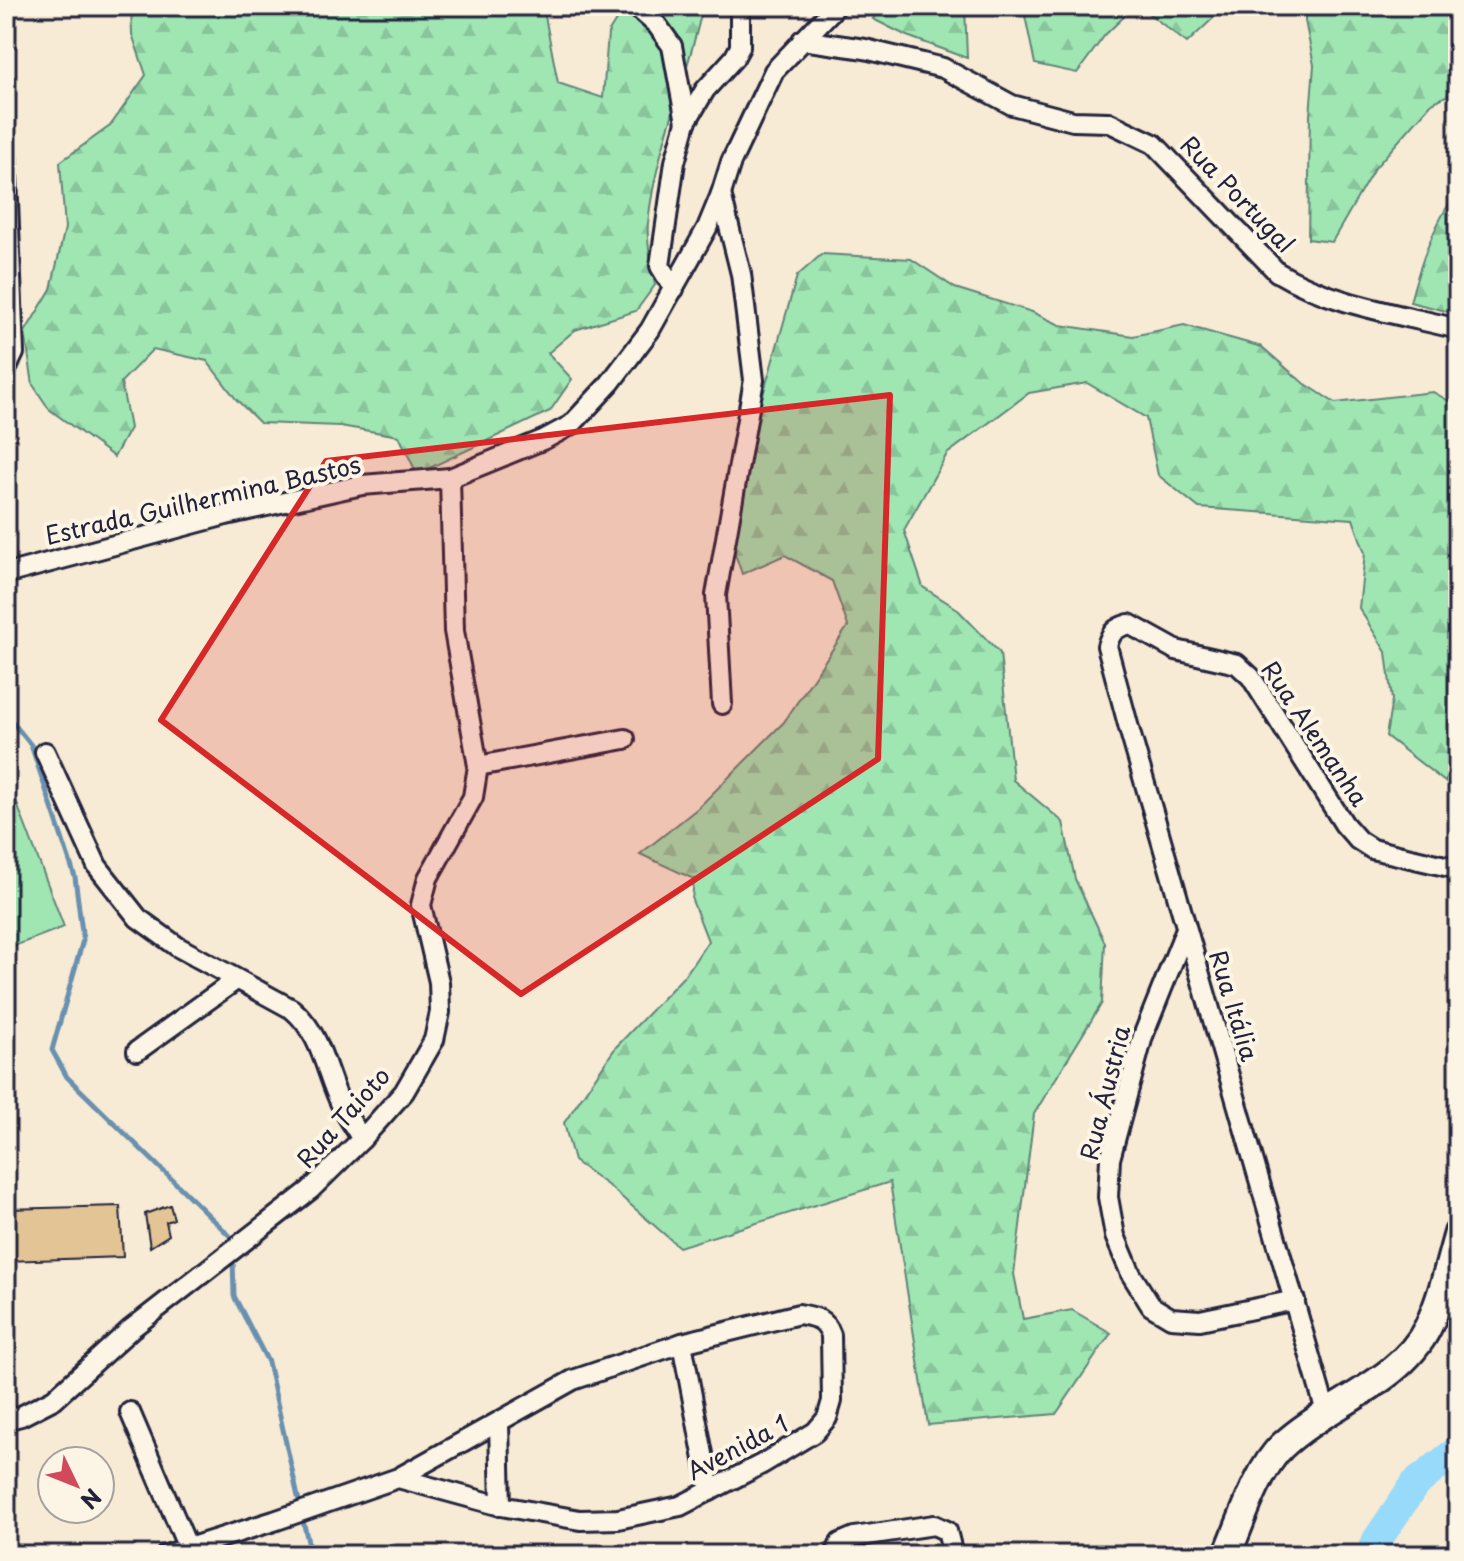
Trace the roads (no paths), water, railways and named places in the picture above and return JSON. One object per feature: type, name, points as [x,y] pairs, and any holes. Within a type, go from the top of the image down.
[{"type":"street","points":[[635,6],[657,25],[672,46],[686,122]]},
{"type":"street","points":[[674,289],[660,266],[675,162],[686,122],[705,90],[740,47],[740,6]]},
{"type":"street","name":"Estrada Guilhermina Bastos","points":[[6,574],[226,515],[362,485],[450,478],[571,425],[610,383],[650,330],[674,289],[707,228],[731,162],[774,71],[836,6]]},
{"type":"street","name":"Rua Portugal","points":[[802,40],[865,49],[943,68],[1012,105],[1040,114],[1073,121],[1108,122],[1154,144],[1277,272],[1288,279],[1340,299],[1458,329]]},
{"type":"street","points":[[6,151],[14,353],[6,370]]},
{"type":"street","points":[[721,194],[741,274],[754,380],[716,595],[722,704]]},
{"type":"street","name":"Rua Taioto","points":[[6,1420],[54,1399],[131,1329],[310,1190],[404,1092],[434,1040],[440,1012],[439,982],[421,905],[428,878],[473,797],[478,766],[454,631],[450,478]]},
{"type":"street","name":"Rua Alemanha","points":[[1129,624],[1176,650],[1237,664],[1251,677],[1344,824],[1358,840],[1372,849],[1458,869]]},
{"type":"street","name":"Rua Itália","points":[[1129,624],[1110,634],[1107,646],[1185,931],[1326,1412]]},
{"type":"street","points":[[478,766],[625,739]]},
{"type":"street","points":[[45,752],[97,866],[138,918],[178,947],[292,1009],[305,1020],[315,1034],[340,1104],[362,1139]]},
{"type":"street","name":"Rua Áustria","points":[[1185,931],[1143,1036],[1110,1159],[1108,1197],[1115,1236],[1131,1274],[1151,1306],[1171,1318],[1200,1320],[1295,1300]]},
{"type":"street","points":[[137,1051],[236,980]]},
{"type":"street","points":[[1227,1555],[1260,1479],[1280,1448],[1326,1412],[1400,1362],[1427,1329],[1458,1233]]},
{"type":"street","name":"Avenida 1","points":[[166,1555],[189,1551],[398,1478],[573,1380],[682,1343],[799,1314],[818,1318],[827,1325],[831,1335],[832,1401],[827,1418],[815,1432],[799,1444],[680,1506],[618,1519],[580,1520],[501,1506],[398,1478]]},
{"type":"street","points":[[682,1343],[710,1491]]},
{"type":"street","points":[[130,1412],[189,1551]]},
{"type":"street","points":[[499,1423],[501,1506]]},
{"type":"street","points":[[835,1555],[840,1543],[854,1537],[934,1525],[947,1531],[953,1555]]},
{"type":"waterway","points":[[6,714],[31,745],[75,877],[83,940],[52,1050],[67,1077],[233,1242]]},
{"type":"waterway","points":[[233,1256],[234,1296],[268,1362],[300,1506]]},
{"type":"waterway","points":[[1371,1555],[1377,1540],[1415,1484],[1458,1450]]},
{"type":"waterway","points":[[302,1516],[311,1555]]}]
